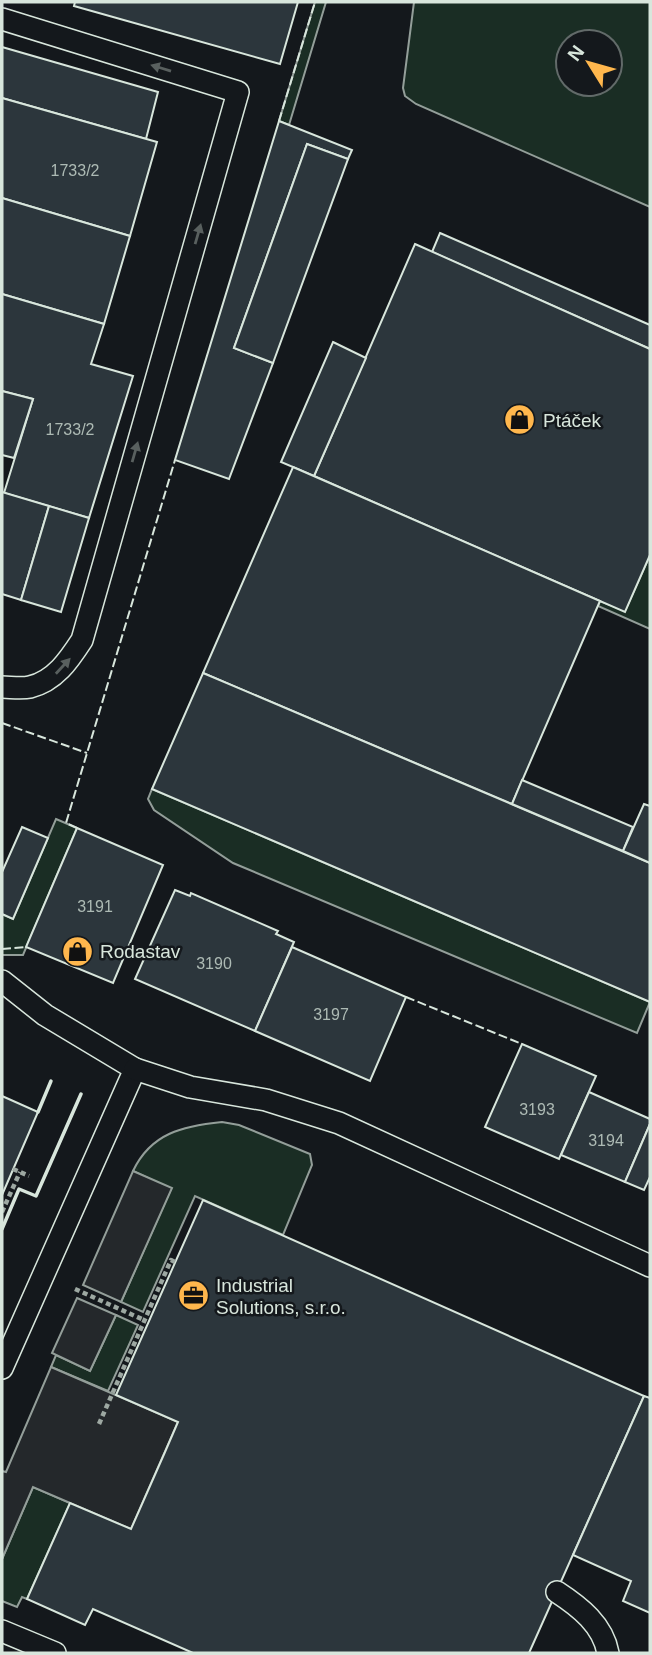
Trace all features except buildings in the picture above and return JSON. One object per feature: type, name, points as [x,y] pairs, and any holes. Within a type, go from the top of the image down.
[{"type":"lane","points":[[2,19],[238,92],[82,640],[68,662],[52,677],[29,688],[2,687]]},
{"type":"lane","points":[[2,981],[45,1015],[135,1069],[190,1087],[266,1100],[339,1123],[650,1266]]},
{"type":"lane","points":[[2,1368],[135,1069]]},
{"type":"lane","points":[[557,1592],[583,1610],[606,1641],[608,1653]]},
{"type":"lane","points":[[2,1631],[55,1653]]},
{"type":"path","points":[[13,1169],[29,1175]]},
{"type":"path","points":[[2,1212],[20,1172]]},
{"type":"path","points":[[99,1423],[144,1320],[158,1297],[171,1260],[175,1262]]},
{"type":"path","points":[[43,1276],[144,1320]]},
{"type":"green space","points":[[315,2],[326,2],[289,125],[279,121]]},
{"type":"green space","points":[[414,2],[650,2],[650,207],[416,104],[405,96],[403,88]]},
{"type":"green space","points":[[650,555],[650,629],[598,606],[600,601],[625,611]]},
{"type":"green space","points":[[152,789],[650,1002],[637,1033],[233,863],[154,810],[148,799]]},
{"type":"green space","points":[[56,819],[77,828],[23,955],[2,955],[2,914],[13,919]]},
{"type":"green space","points":[[222,1122],[239,1125],[310,1154],[312,1165],[283,1235],[195,1196],[143,1312],[121,1302],[171,1189],[133,1171],[140,1158],[159,1140],[181,1129]]},
{"type":"green space","points":[[116,1315],[138,1325],[108,1391],[51,1367],[56,1355],[90,1371]]},
{"type":"green space","points":[[33,1487],[70,1503],[27,1599],[22,1597],[17,1607],[2,1601],[2,1559]]},
{"type":"shaded area","points":[[133,1171],[172,1188],[121,1302],[83,1285]]},
{"type":"shaded area","points":[[77,1298],[116,1315],[90,1371],[52,1353]]},
{"type":"shaded area","points":[[51,1367],[178,1422],[131,1529],[33,1487],[2,1559],[2,1471],[6,1472]]},
{"type":"fence","points":[[279,121],[315,2]]},
{"type":"fence","points":[[77,828],[66,823],[175,460]]},
{"type":"fence","points":[[2,723],[87,753]]},
{"type":"fence","points":[[2,949],[26,947]]},
{"type":"fence","points":[[406,997],[522,1044]]},
{"type":"wall","points":[[38,1112],[51,1081]]},
{"type":"wall","points":[[2,1229],[19,1189],[36,1196],[81,1094]]},
{"type":"place","name":"Ptáček","points":[[520,420]]},
{"type":"place","name":"Rodastav","points":[[77,951]]},
{"type":"place","name":"Industrial Solutions, s.r.o.","points":[[193,1296]]}]
